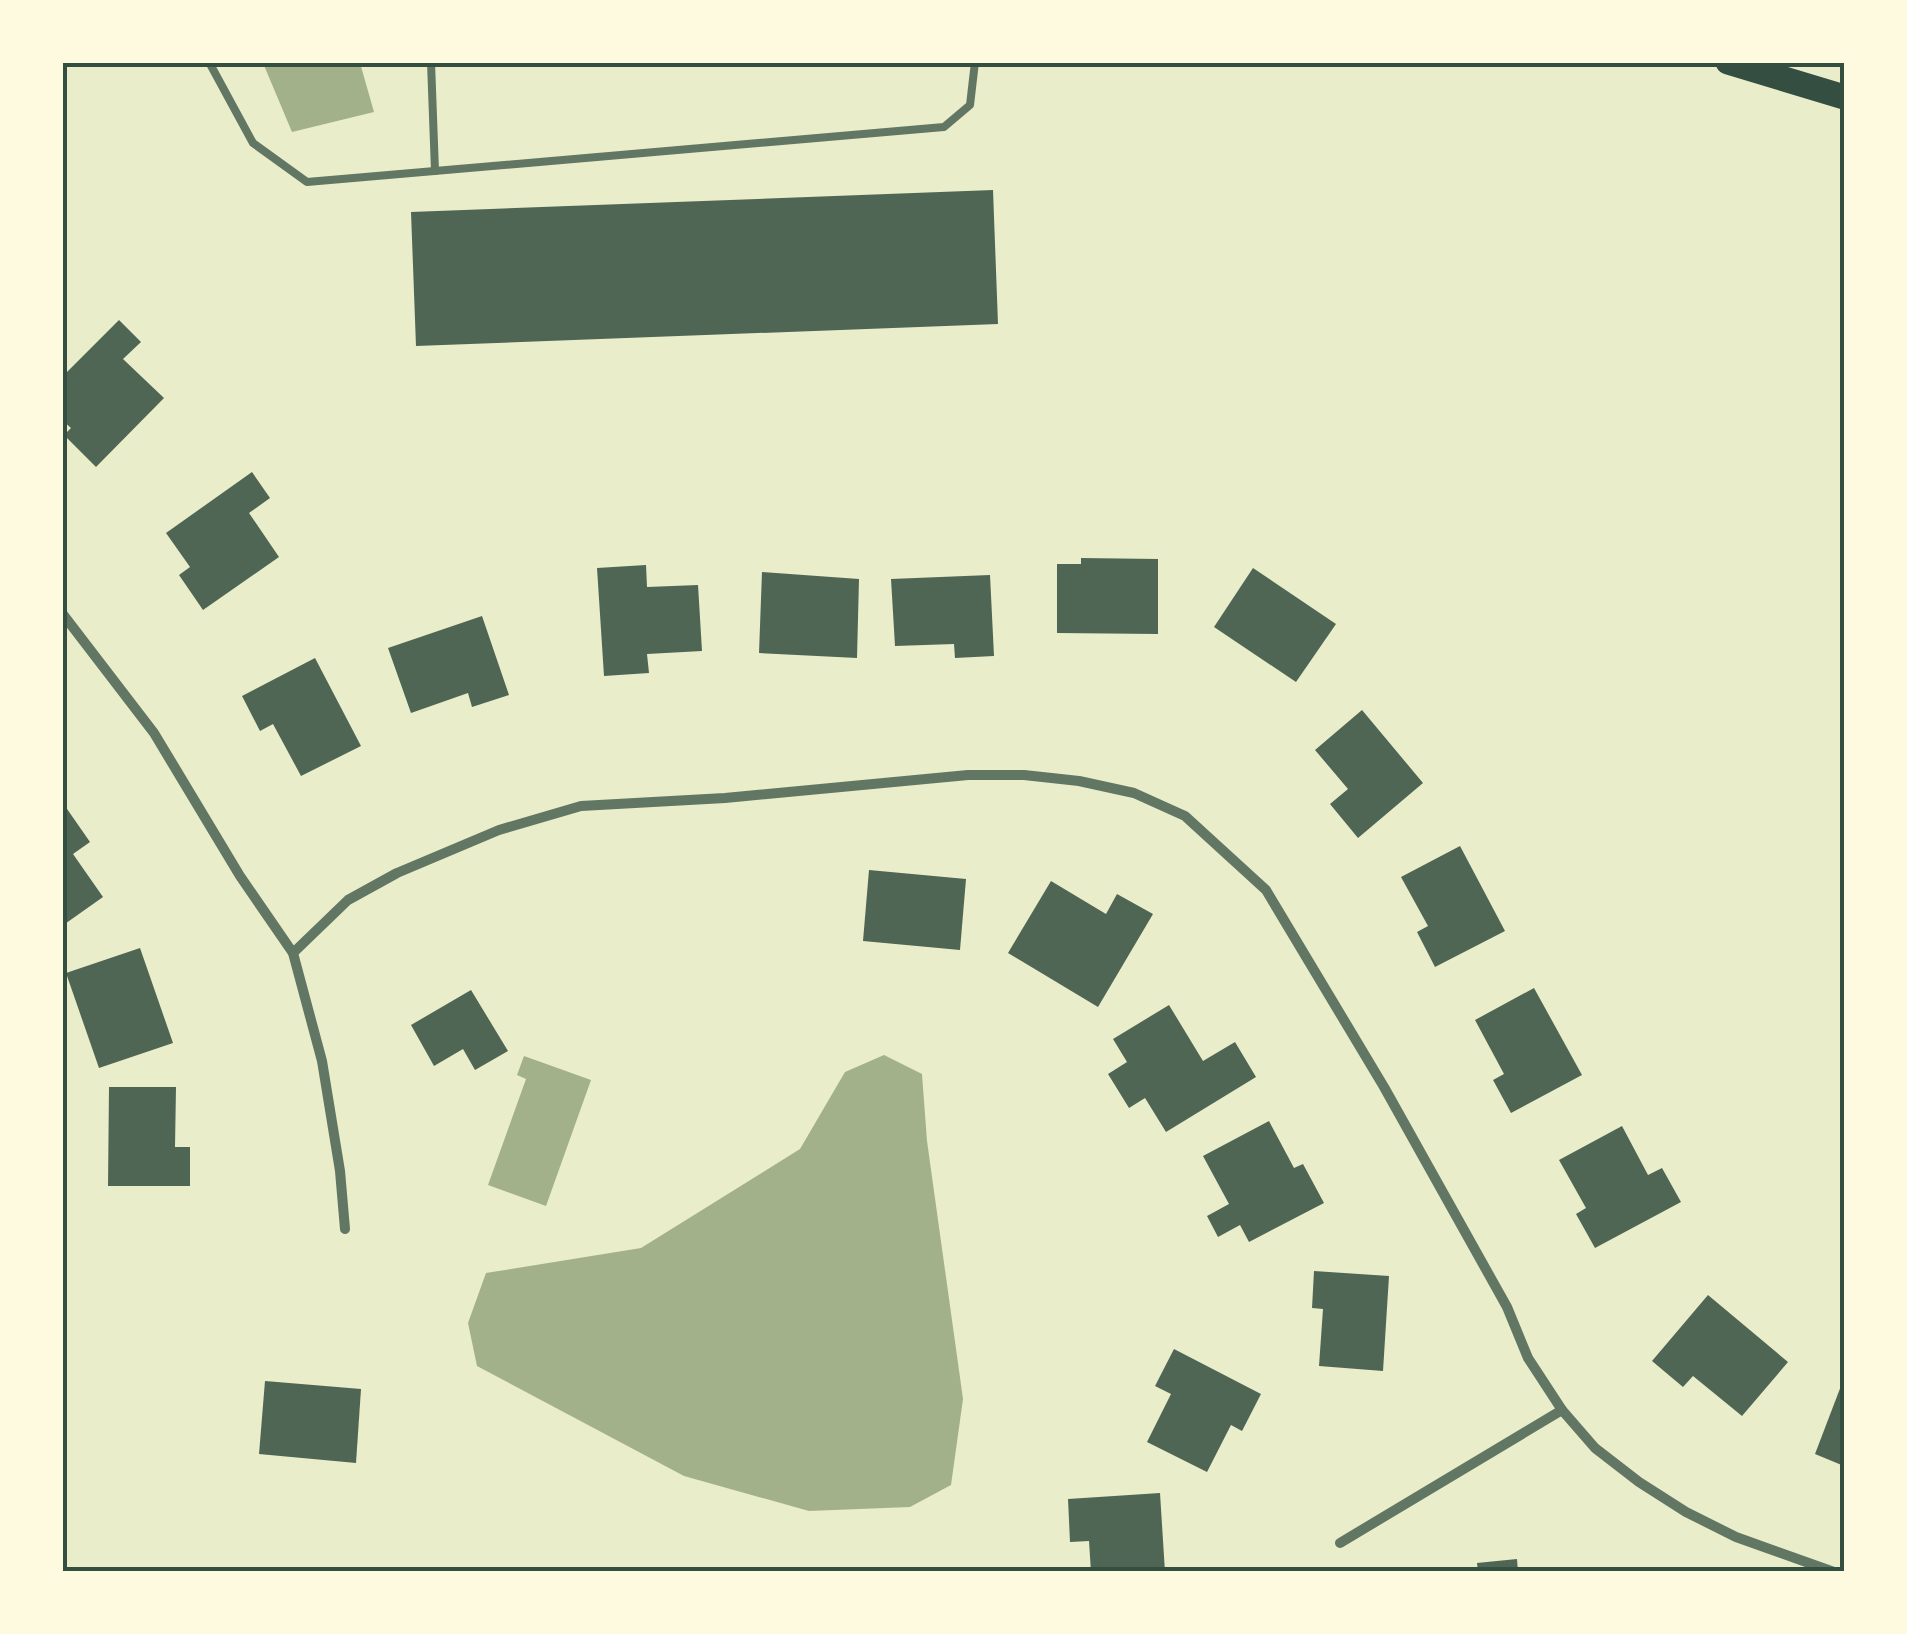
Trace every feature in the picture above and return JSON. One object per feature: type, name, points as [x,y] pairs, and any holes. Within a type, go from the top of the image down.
[{"type":"main road","points":[[1728,62],[1769,68],[1844,96]]},
{"type":"street","points":[[62,614],[154,733],[240,876],[293,953],[322,1060],[345,1229]]},
{"type":"street","points":[[293,953],[348,900],[397,873],[500,830],[582,806],[726,798],[968,774],[1024,775],[1134,793],[1184,816],[1266,890],[1507,1306],[1528,1358],[1562,1410],[1595,1448],[1638,1482],[1686,1512],[1736,1537],[1834,1572]]},
{"type":"street","points":[[1340,1543],[1562,1410]]},
{"type":"lane","points":[[209,62],[254,143],[307,182],[944,127],[970,104],[975,62]]},
{"type":"lane","points":[[431,62],[436,170]]},
{"type":"shaded area","points":[[263,63],[360,63],[374,112],[292,132]]},
{"type":"shaded area","points":[[884,1055],[922,1074],[927,1141],[963,1399],[951,1485],[910,1507],[809,1511],[684,1476],[477,1366],[468,1323],[486,1273],[641,1248],[800,1149],[845,1072]]},
{"type":"shaded area","points":[[524,1056],[591,1080],[546,1206],[488,1185],[526,1079],[517,1075]]},
{"type":"building","points":[[993,190],[998,324],[416,346],[411,212]]},
{"type":"building","points":[[119,320],[141,342],[123,359],[164,398],[96,467],[64,435],[71,428],[62,420],[62,377]]},
{"type":"building","points":[[252,472],[270,498],[249,513],[279,557],[203,610],[179,575],[190,567],[166,533]]},
{"type":"building","points":[[1081,558],[1158,559],[1158,634],[1057,633],[1057,564],[1081,564]]},
{"type":"building","points":[[646,565],[647,587],[698,585],[702,651],[647,654],[649,673],[604,676],[597,568]]},
{"type":"building","points":[[1253,568],[1336,624],[1296,682],[1214,627]]},
{"type":"building","points":[[762,572],[859,579],[857,658],[759,653]]},
{"type":"building","points":[[990,575],[994,656],[955,658],[954,644],[895,646],[891,579]]},
{"type":"building","points":[[482,616],[509,695],[472,707],[468,693],[411,713],[388,648]]},
{"type":"building","points":[[315,658],[361,746],[301,776],[273,724],[260,731],[242,696]]},
{"type":"building","points":[[1362,710],[1423,783],[1358,838],[1330,804],[1348,789],[1315,750]]},
{"type":"building","points":[[65,806],[90,842],[73,854],[103,897],[62,926]]},
{"type":"building","points":[[1460,846],[1505,931],[1435,967],[1417,932],[1428,926],[1401,877]]},
{"type":"building","points":[[869,870],[966,879],[960,950],[863,941]]},
{"type":"building","points":[[1051,881],[1106,914],[1117,894],[1153,914],[1098,1007],[1008,953]]},
{"type":"building","points":[[140,948],[173,1043],[99,1068],[66,973]]},
{"type":"building","points":[[1534,988],[1582,1075],[1511,1113],[1493,1080],[1504,1074],[1475,1020]]},
{"type":"building","points":[[471,990],[508,1051],[475,1070],[463,1049],[434,1066],[411,1025]]},
{"type":"building","points":[[1169,1005],[1203,1061],[1235,1042],[1256,1077],[1166,1132],[1145,1098],[1129,1108],[1108,1074],[1127,1062],[1113,1039]]},
{"type":"building","points":[[109,1087],[176,1087],[175,1147],[190,1147],[190,1186],[108,1186]]},
{"type":"building","points":[[1269,1121],[1294,1168],[1303,1164],[1324,1203],[1249,1242],[1240,1225],[1218,1237],[1207,1216],[1229,1204],[1203,1156]]},
{"type":"building","points":[[1622,1126],[1648,1175],[1662,1168],[1681,1202],[1595,1248],[1576,1214],[1586,1208],[1559,1160]]},
{"type":"building","points":[[1314,1271],[1389,1276],[1383,1371],[1319,1366],[1323,1309],[1312,1308]]},
{"type":"building","points":[[1708,1295],[1788,1362],[1742,1416],[1693,1376],[1683,1387],[1652,1361]]},
{"type":"building","points":[[1174,1349],[1261,1394],[1242,1431],[1231,1425],[1207,1472],[1147,1442],[1171,1394],[1155,1386]]},
{"type":"building","points":[[1844,1378],[1844,1466],[1815,1454]]},
{"type":"building","points":[[265,1381],[361,1389],[356,1463],[259,1454]]},
{"type":"building","points":[[1160,1493],[1165,1572],[1091,1572],[1089,1541],[1070,1542],[1068,1499]]},
{"type":"building","points":[[1517,1559],[1518,1572],[1478,1572],[1477,1563]]}]
